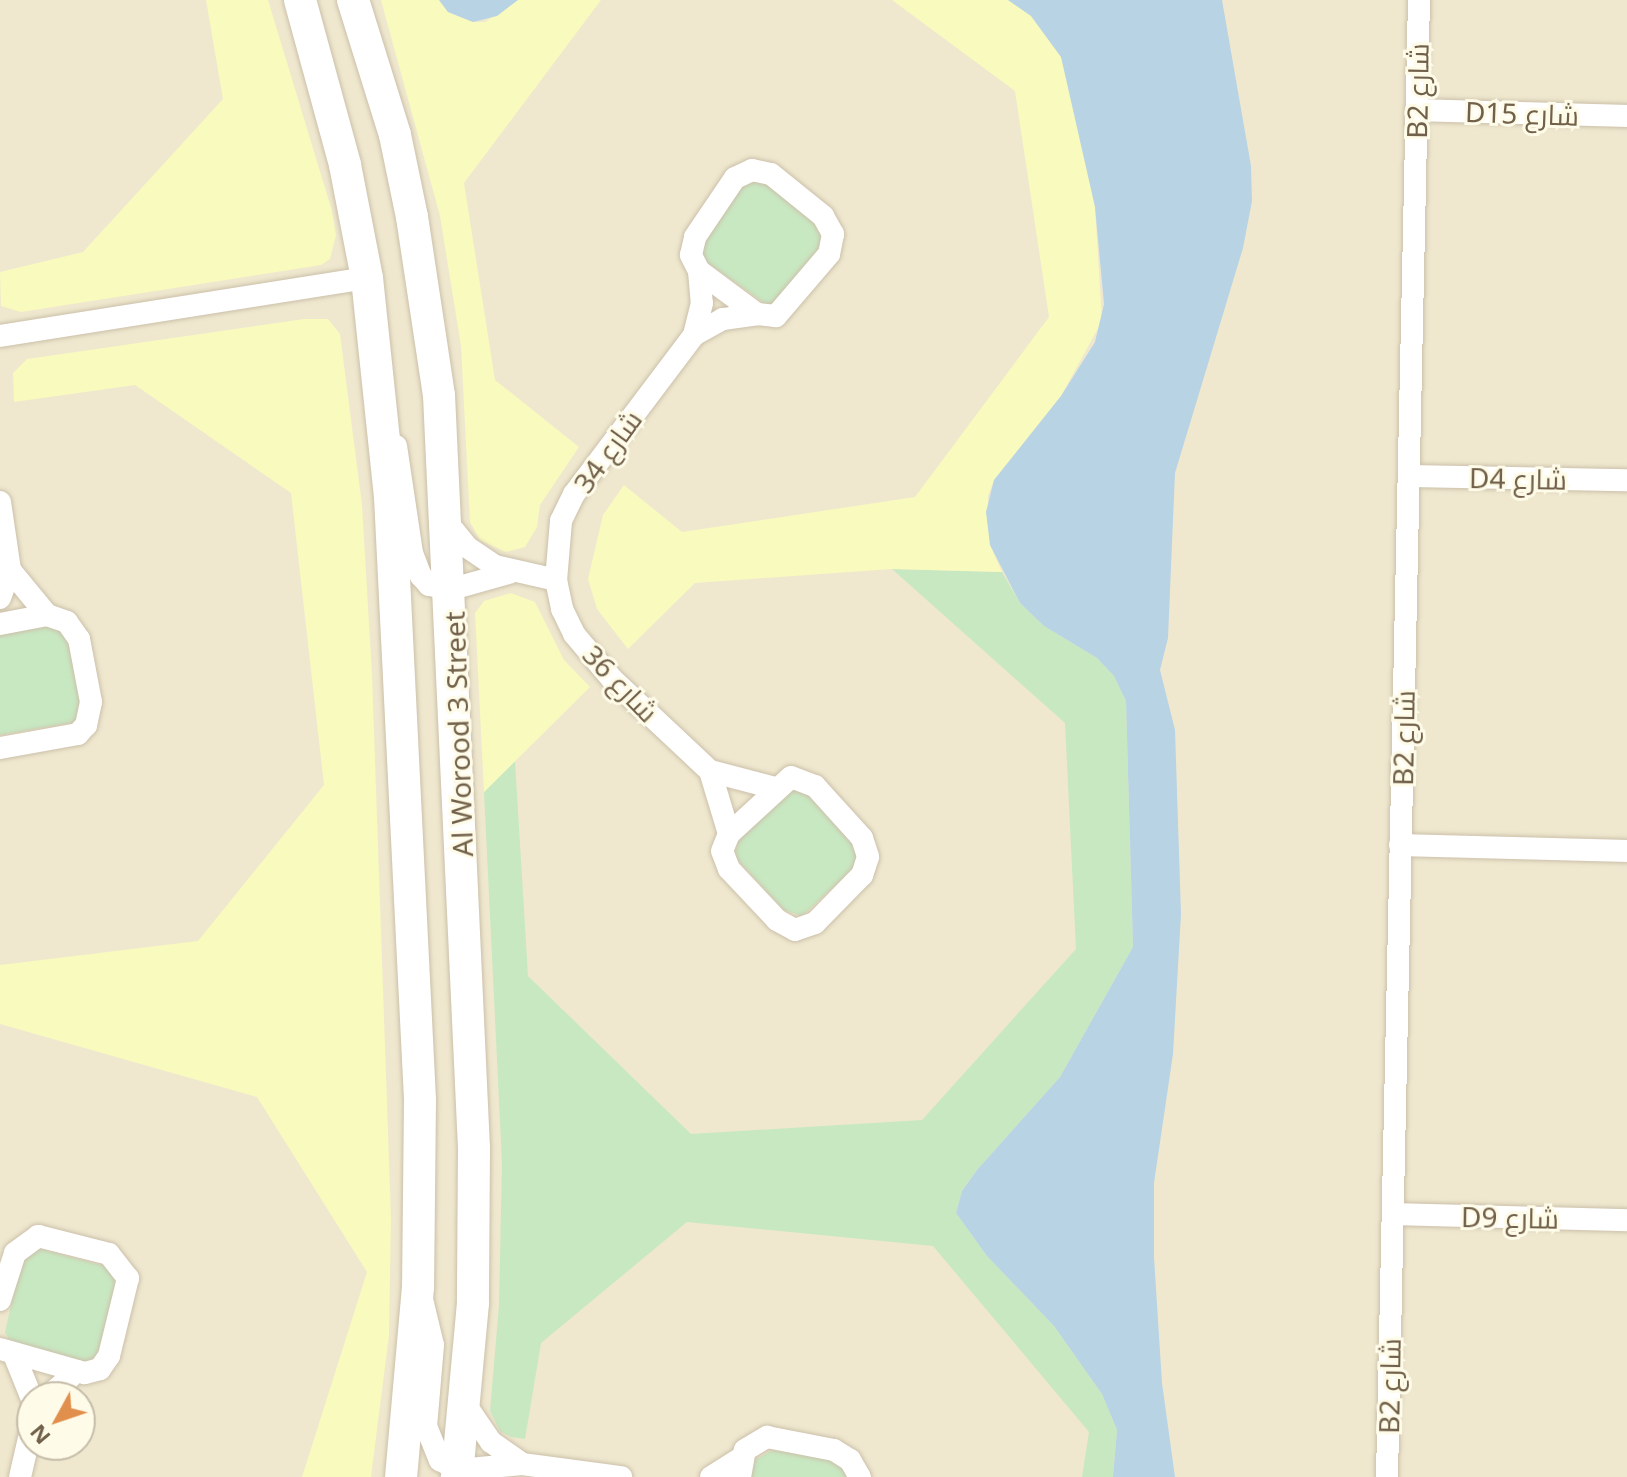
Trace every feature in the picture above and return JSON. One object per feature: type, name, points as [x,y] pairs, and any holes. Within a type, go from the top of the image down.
[{"type":"street","name":"Al Worood 3 Street","points":[[300,0],[345,165],[367,278],[383,407],[417,1038],[418,1287],[401,1477]]},
{"type":"street","name":"Al Worood 3 Street","points":[[353,0],[395,135],[425,286],[452,589],[474,1148],[465,1404],[458,1473]]},
{"type":"street","name":"B2 شارع","points":[[1387,1477],[1419,0]]},
{"type":"street","name":"D15 شارع","points":[[1416,110],[1627,116]]},
{"type":"street","name":"شارع 34","points":[[556,580],[561,521],[574,494],[694,335],[702,303],[699,271],[691,245],[735,178],[752,170],[771,174],[823,216],[833,244],[784,312],[723,319],[694,335]]},
{"type":"street","points":[[699,271],[757,314]]},
{"type":"street","points":[[0,336],[367,278]]},
{"type":"street","points":[[383,407],[404,475],[415,565],[429,585],[452,589],[509,573]]},
{"type":"street","name":"D4 شارع","points":[[1409,476],[1627,480]]},
{"type":"street","points":[[0,502],[10,570],[0,598]]},
{"type":"street","points":[[446,521],[467,547],[509,573],[556,580]]},
{"type":"street","points":[[0,748],[66,739],[78,734],[91,714],[75,629],[47,615],[10,570]]},
{"type":"street","name":"شارع 36","points":[[556,580],[562,609],[593,658],[710,771],[729,834],[724,861],[777,920],[795,930],[815,923],[862,875],[867,847],[808,780],[791,777],[775,788],[710,771]]},
{"type":"street","points":[[0,624],[47,615]]},
{"type":"street","points":[[729,834],[775,788]]},
{"type":"street","points":[[1400,845],[1627,851]]},
{"type":"street","name":"D9 شارع","points":[[1393,1214],[1627,1220]]},
{"type":"street","points":[[0,1300],[15,1253],[29,1239],[48,1235],[118,1260],[129,1288],[109,1356],[100,1369],[77,1371],[8,1353]]},
{"type":"street","points":[[418,1287],[433,1345],[428,1437],[440,1460],[458,1473],[522,1464],[621,1477]]},
{"type":"street","points":[[8,1353],[23,1381]]},
{"type":"street","points":[[66,1381],[77,1371]]},
{"type":"street","points":[[465,1404],[491,1442],[522,1464]]},
{"type":"street","points":[[711,1477],[741,1468],[751,1444],[767,1437],[834,1450],[850,1460],[860,1477]]},
{"type":"shaded area","points":[[0,0],[1627,0],[1627,1477],[0,1477]]},
{"type":"shaded area","points":[[760,180],[822,224],[827,240],[776,304],[767,305],[705,261],[701,253],[705,236],[742,187]]},
{"type":"shaded area","points":[[892,569],[1002,572],[1020,603],[1044,626],[1097,658],[1114,676],[1126,701],[1133,947],[1060,1077],[977,1170],[962,1191],[956,1213],[987,1256],[1054,1326],[1102,1394],[1117,1430],[1113,1477],[1082,1477],[1089,1432],[933,1246],[687,1222],[541,1343],[525,1439],[511,1437],[500,1431],[490,1411],[499,1305],[502,1163],[484,792],[515,761],[528,976],[691,1134],[922,1120],[1076,949],[1065,723]]},
{"type":"shaded area","points":[[50,626],[67,632],[83,706],[76,722],[0,735],[0,634]]},
{"type":"shaded area","points":[[793,788],[810,795],[859,845],[856,866],[802,916],[784,910],[735,857],[738,840]]},
{"type":"shaded area","points":[[36,1248],[105,1266],[118,1280],[101,1353],[88,1364],[9,1340],[5,1332],[22,1258]]},
{"type":"shaded area","points":[[773,1450],[839,1460],[852,1477],[751,1477],[755,1460]]},
{"type":"sand","points":[[206,0],[268,0],[332,211],[336,235],[330,259],[321,265],[21,312],[1,306],[0,272],[83,252],[223,99]]},
{"type":"sand","points":[[381,0],[439,0],[448,12],[473,22],[485,22],[518,0],[601,0],[464,183],[495,380],[579,447],[540,505],[537,527],[525,547],[506,552],[480,540],[470,522],[461,346],[440,216]]},
{"type":"sand","points":[[892,0],[1008,0],[1031,16],[1061,57],[1077,109],[1095,207],[1102,321],[1061,396],[994,480],[988,496],[990,545],[1002,572],[892,569],[695,583],[628,649],[597,609],[588,579],[603,515],[624,485],[682,532],[915,497],[1049,317],[1015,91]]},
{"type":"sand","points":[[304,319],[328,319],[340,334],[362,505],[372,674],[391,1218],[389,1335],[371,1477],[302,1477],[367,1272],[257,1097],[0,1024],[0,965],[198,941],[324,785],[291,493],[135,385],[14,402],[13,373],[27,359]]},
{"type":"sand","points":[[511,593],[535,602],[564,660],[590,687],[484,792],[475,613],[484,601]]},
{"type":"water","points":[[439,0],[518,0],[497,16],[473,22],[448,12]]},
{"type":"water","points":[[1008,0],[1222,0],[1251,166],[1252,201],[1243,248],[1175,473],[1168,638],[1160,670],[1175,730],[1181,914],[1173,1054],[1154,1183],[1154,1257],[1162,1383],[1175,1477],[1113,1477],[1117,1430],[1102,1394],[1054,1326],[987,1256],[956,1213],[962,1191],[977,1170],[1060,1077],[1133,947],[1126,701],[1114,676],[1097,658],[1044,626],[1020,603],[990,545],[986,512],[994,480],[1061,396],[1095,342],[1104,304],[1095,207],[1061,57],[1031,16]]}]
